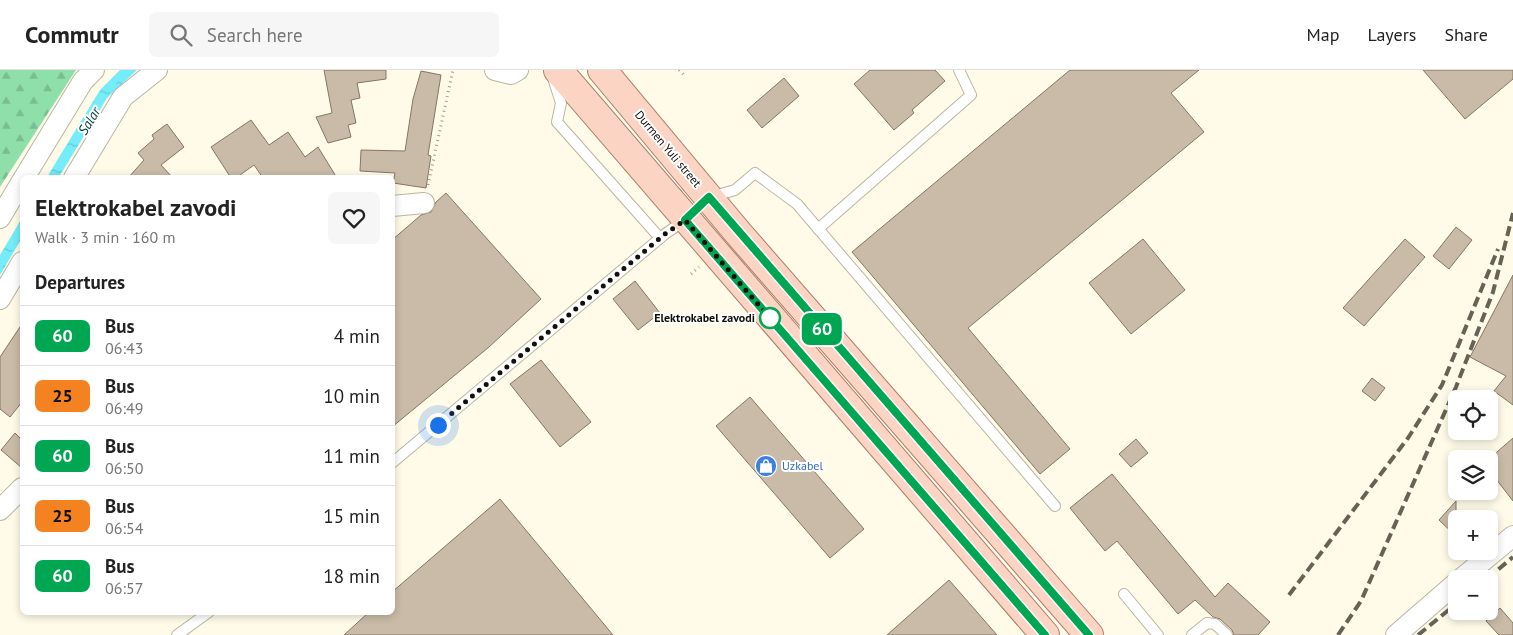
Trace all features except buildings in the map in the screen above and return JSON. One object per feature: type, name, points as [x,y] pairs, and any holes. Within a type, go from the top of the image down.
[{"type":"main road","points":[[558,70],[685,220],[1045,635]]},
{"type":"main road","name":"Durmen Yuli street","points":[[602,70],[646,124],[1089,635]]},
{"type":"main road","points":[[685,220],[709,197]]},
{"type":"street","points":[[25,175],[83,81],[94,70]]},
{"type":"street","points":[[76,175],[123,97],[158,70]]},
{"type":"street","points":[[495,70],[511,74],[518,70]]},
{"type":"street","points":[[0,218],[20,184]]},
{"type":"street","points":[[395,206],[424,203]]},
{"type":"street","points":[[0,299],[20,265]]},
{"type":"street","points":[[0,510],[20,490]]},
{"type":"street","points":[[1472,570],[1513,536]]},
{"type":"street","points":[[1396,635],[1448,590]]},
{"type":"lane","points":[[551,70],[561,103],[557,122],[660,238]]},
{"type":"lane","points":[[818,229],[971,95],[959,70]]},
{"type":"lane","points":[[709,197],[734,190],[755,173],[797,204],[1055,506]]},
{"type":"lane","points":[[395,460],[660,238],[685,220]]},
{"type":"lane","points":[[1124,594],[1158,635]]},
{"type":"lane","points":[[177,635],[205,615]]},
{"type":"lane","points":[[1192,635],[1207,623],[1215,624],[1227,635]]},
{"type":"path","points":[[424,203],[453,70]]},
{"type":"path","points":[[679,70],[684,75]]},
{"type":"path","points":[[691,274],[699,267]]},
{"type":"green space","points":[[0,70],[76,70],[0,187]]},
{"type":"water","name":"Salar","points":[[120,70],[137,70],[107,98],[60,175],[48,175],[100,90]]},
{"type":"water","points":[[20,221],[20,241],[0,275],[0,255]]},
{"type":"railway","points":[[1338,635],[1361,601],[1456,387],[1493,292],[1513,213]]},
{"type":"railway","points":[[1289,595],[1408,438],[1442,385],[1498,249]]},
{"type":"railway","points":[[1498,570],[1513,557]]},
{"type":"railway","points":[[1418,635],[1448,611]]},
{"type":"bus line","name":"60","points":[[1045,635],[685,220],[709,197],[739,234],[1089,635]]},
{"type":"place","name":"Elektrokabel zavodi","points":[[770,318]]},
{"type":"place","name":"Uzkabel","points":[[766,466]]},
{"type":"route","points":[[438,425],[625,267],[685,220],[770,318]]}]
